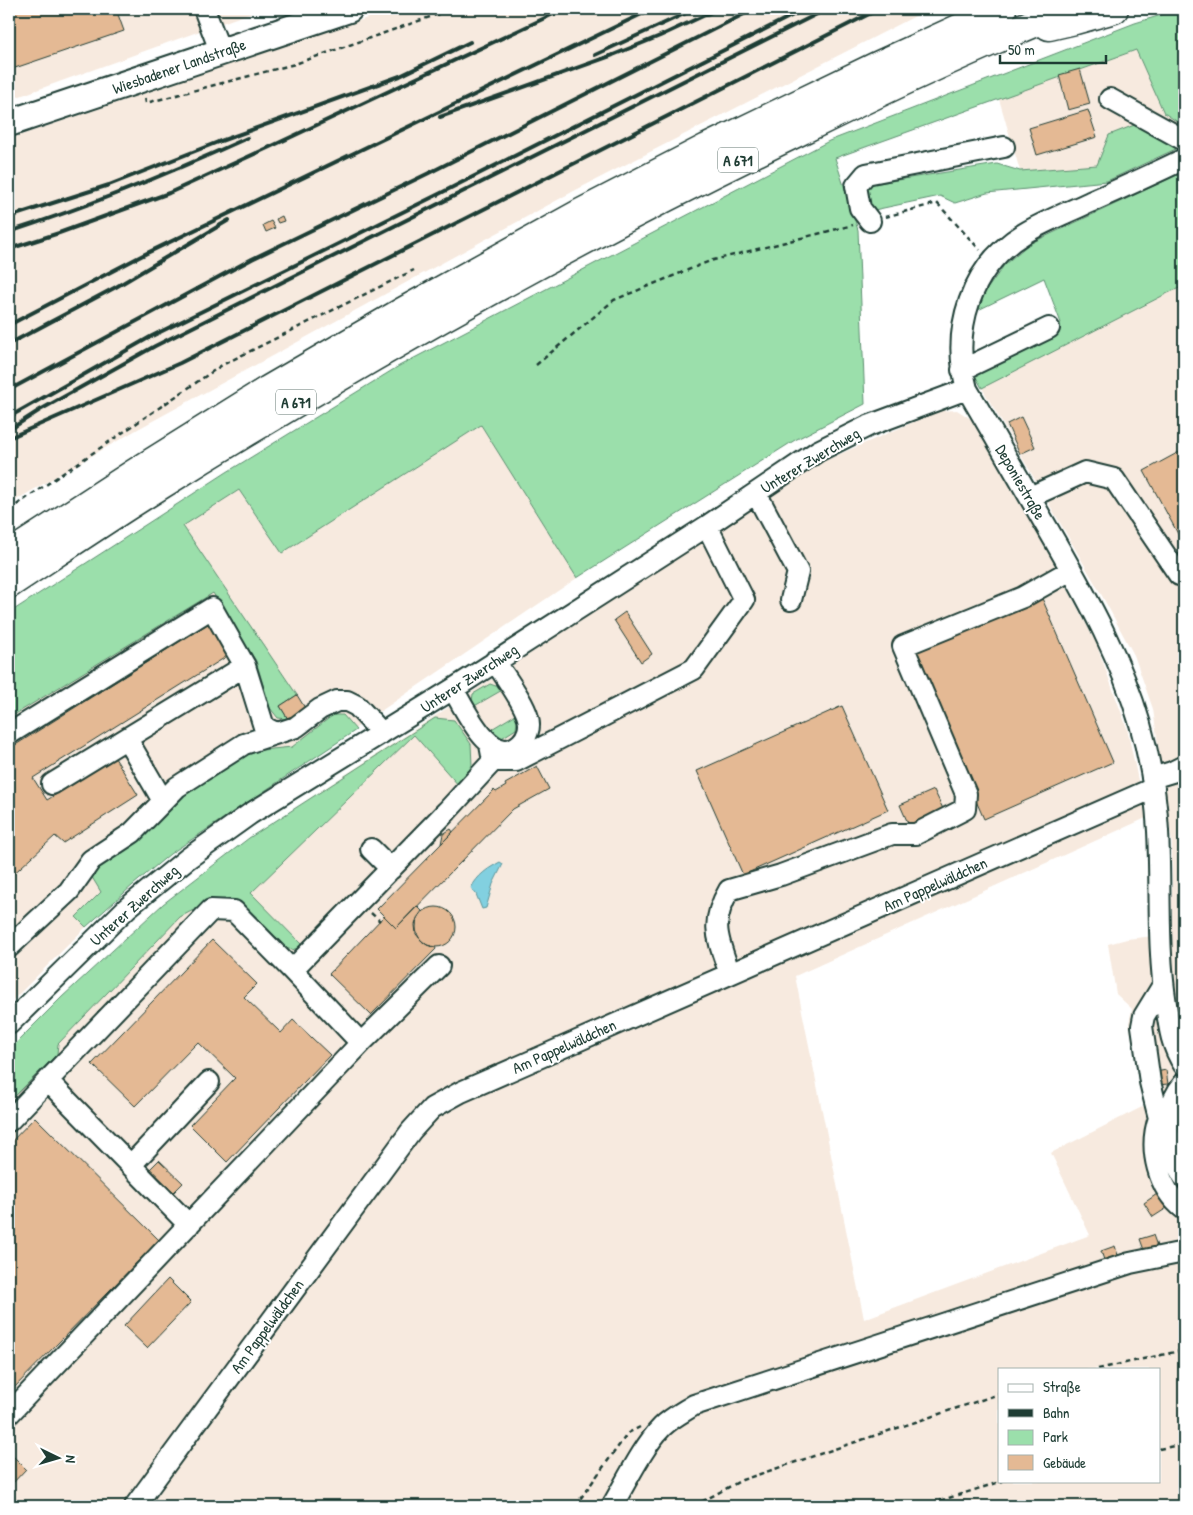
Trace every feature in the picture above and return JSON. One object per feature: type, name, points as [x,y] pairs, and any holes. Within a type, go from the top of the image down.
[{"type":"highway","name":"A 671","points":[[9,555],[268,390],[404,311],[564,222],[707,148],[868,70],[999,16],[1068,9]]},
{"type":"highway","points":[[999,16],[1075,20],[1114,9]]},
{"type":"highway","name":"A 671","points":[[9,584],[149,492],[414,332],[716,171],[999,16]]},
{"type":"main road","name":"Wiesbadener Landstraße","points":[[9,123],[349,9]]},
{"type":"street","points":[[204,9],[221,52]]},
{"type":"street","points":[[1110,99],[1184,140]]},
{"type":"street","points":[[870,220],[860,208],[856,186],[866,174],[1004,147]]},
{"type":"street","name":"Deponiestraße","points":[[1184,160],[1025,233],[1013,241],[992,262],[973,291],[967,307],[960,339],[964,380],[1093,609],[1120,666],[1140,723],[1153,783],[1158,829],[1160,948],[1163,985],[1174,1047],[1184,1065]]},
{"type":"street","name":"Unterer Zwerchweg","points":[[9,1024],[127,908],[187,859],[250,814],[453,689],[707,526],[818,452],[964,380],[1049,328]]},
{"type":"street","points":[[1030,497],[1085,472],[1114,479],[1179,575]]},
{"type":"street","points":[[756,493],[798,572],[790,600]]},
{"type":"street","points":[[453,689],[492,753],[516,760],[694,669],[744,600],[707,526]]},
{"type":"street","points":[[730,974],[717,935],[717,920],[722,901],[730,890],[781,875],[892,834],[916,834],[965,809],[966,794],[903,646],[1023,597],[1071,570]]},
{"type":"street","points":[[9,734],[212,608],[246,666],[264,727],[276,733]]},
{"type":"street","points":[[292,970],[391,869],[492,753],[499,749],[509,749],[518,746],[525,739],[529,730],[529,720],[495,661]]},
{"type":"street","points":[[52,784],[246,666]]},
{"type":"street","points":[[9,947],[69,891],[91,860],[132,833],[177,787],[244,744],[296,727],[320,709],[337,701],[357,706],[382,733]]},
{"type":"street","points":[[127,739],[163,801]]},
{"type":"street","name":"Am Pappelwäldchen","points":[[135,1506],[411,1130],[432,1108],[461,1092],[730,974],[1153,783],[1184,766]]},
{"type":"street","points":[[371,848],[391,869]]},
{"type":"street","points":[[9,1121],[211,910],[234,911],[361,1044]]},
{"type":"street","points":[[9,1414],[361,1044],[439,966]]},
{"type":"street","points":[[1163,985],[1144,1016],[1142,1026],[1150,1082],[1159,1118],[1177,1141]]},
{"type":"street","points":[[48,1081],[189,1225]]},
{"type":"street","points":[[131,1165],[209,1082]]},
{"type":"street","points":[[1184,1083],[1174,1096],[1169,1112],[1177,1141],[1176,1164],[1184,1177]]},
{"type":"street","points":[[1159,1118],[1154,1135],[1156,1163],[1167,1191],[1176,1203],[1184,1209]]},
{"type":"street","points":[[612,1506],[649,1444],[661,1428],[694,1405],[1130,1263],[1184,1252]]},
{"type":"path","points":[[146,103],[295,64],[453,9]]},
{"type":"path","points":[[536,365],[614,300],[710,261],[937,203],[992,262]]},
{"type":"path","points":[[9,510],[222,365],[414,270]]},
{"type":"path","points":[[1103,1368],[1184,1350]]},
{"type":"path","points":[[694,1506],[742,1480],[998,1394]]},
{"type":"path","points":[[575,1506],[628,1433],[639,1427],[661,1428]]},
{"type":"path","points":[[1160,1449],[1184,1444]]},
{"type":"path","points":[[923,1506],[1000,1482]]},
{"type":"shaded area","points":[[9,9],[261,9],[9,100]]},
{"type":"shaded area","points":[[394,9],[929,9],[574,191],[138,429],[9,504],[9,139]]},
{"type":"shaded area","points":[[1136,50],[1164,113],[1184,126],[1184,145],[1109,135],[1098,165],[1020,171],[999,99]]},
{"type":"shaded area","points":[[1184,286],[1184,1506],[9,1506],[9,1050],[62,997],[163,904],[249,838],[824,461],[939,411],[957,410],[971,419],[1059,572],[1096,643],[1127,728],[1146,818],[795,976],[864,1319],[1090,1235],[1051,1153],[1144,1106],[1129,1023],[1132,1009],[1116,994],[1108,944],[1127,939],[1172,934],[1172,842],[1153,709],[1134,655],[1100,592],[982,388]]},
{"type":"shaded area","points":[[481,425],[577,578],[170,854],[86,927],[9,1004],[9,638],[239,490],[282,553]]},
{"type":"green space","points":[[1184,9],[1184,126],[1164,113],[1136,50],[835,158],[858,230],[865,404],[795,440],[577,578],[481,425],[282,553],[239,490],[183,526],[297,695],[280,706],[288,719],[278,718],[270,708],[256,661],[213,593],[9,718],[9,613],[227,472],[399,366],[829,141],[1135,23]]},
{"type":"green space","points":[[1137,124],[1180,147],[1107,181],[987,193],[955,203],[940,196],[874,210],[863,201],[866,185],[997,164],[1020,171],[1097,165],[1109,135]]},
{"type":"green space","points":[[1184,172],[1184,286],[982,388],[972,370],[1061,323],[1044,278],[974,312],[985,292],[1005,264],[1029,244]]},
{"type":"green space","points":[[490,684],[504,689],[471,708],[473,694]]},
{"type":"green space","points":[[518,713],[516,729],[500,739],[485,733]]},
{"type":"green space","points":[[333,715],[343,715],[356,730],[170,854],[86,927],[76,917],[101,892],[90,874],[136,839],[181,795],[252,751],[292,747]]},
{"type":"green space","points":[[435,718],[454,720],[471,744],[472,765],[460,787],[414,735],[251,893],[303,946],[292,950],[280,946],[233,903],[222,900],[207,903],[180,917],[58,1044],[57,1054],[9,1102],[9,1050],[62,997],[163,904],[249,838]]},
{"type":"water","points":[[500,862],[503,864],[493,884],[486,908],[482,909],[476,894],[471,888],[483,873]]},
{"type":"building","points":[[9,9],[116,9],[124,31],[9,70]]},
{"type":"building","points":[[1080,69],[1090,104],[1068,110],[1059,75]]},
{"type":"building","points":[[1088,110],[1097,137],[1037,155],[1029,128]]},
{"type":"building","points":[[282,216],[284,221],[278,223],[276,219]]},
{"type":"building","points":[[271,221],[275,228],[266,232],[263,225]]},
{"type":"building","points":[[1021,417],[1035,447],[1020,454],[1007,424]]},
{"type":"building","points":[[1179,452],[1184,461],[1184,545],[1144,471]]},
{"type":"building","points":[[1041,596],[1113,762],[984,819],[911,653]]},
{"type":"building","points":[[625,612],[652,654],[641,662],[614,620]]},
{"type":"building","points":[[209,623],[229,655],[33,778],[47,800],[115,758],[138,795],[63,843],[55,836],[9,878],[9,749]]},
{"type":"building","points":[[297,695],[305,708],[288,719],[280,706]]},
{"type":"building","points":[[842,706],[888,810],[743,875],[697,771]]},
{"type":"building","points":[[537,766],[549,789],[513,809],[396,928],[377,909],[494,790],[496,792],[506,786],[505,784]]},
{"type":"building","points":[[934,790],[946,815],[911,830],[900,805]]},
{"type":"building","points":[[451,829],[453,832],[441,844],[443,834]]},
{"type":"building","points":[[417,906],[422,911],[415,925],[416,934],[427,945],[436,949],[371,1015],[329,974],[384,916],[396,928]]},
{"type":"building","points":[[440,907],[447,910],[453,916],[456,927],[455,935],[447,944],[440,947],[432,947],[425,944],[417,935],[416,923],[419,916],[428,908]]},
{"type":"building","points":[[212,940],[257,984],[244,997],[281,1033],[293,1020],[330,1055],[227,1162],[190,1125],[235,1078],[198,1042],[135,1106],[92,1064]]},
{"type":"building","points":[[1166,1070],[1168,1084],[1158,1085],[1156,1072]]},
{"type":"building","points":[[35,1117],[159,1240],[9,1393],[9,1144]]},
{"type":"building","points":[[159,1160],[183,1183],[174,1192],[150,1169]]},
{"type":"building","points":[[1157,1194],[1167,1208],[1153,1217],[1144,1203]]},
{"type":"building","points":[[1153,1235],[1157,1246],[1144,1250],[1140,1239]]},
{"type":"building","points":[[1115,1246],[1119,1258],[1105,1263],[1101,1251]]},
{"type":"building","points":[[168,1279],[191,1302],[147,1348],[124,1326]]},
{"type":"building","points":[[9,1452],[26,1469],[11,1485],[9,1483]]},
{"type":"railway","points":[[9,249],[169,193],[564,9]]},
{"type":"railway","points":[[9,325],[145,254],[652,9]]},
{"type":"railway","points":[[595,55],[695,9]]},
{"type":"railway","points":[[440,117],[613,55],[718,9]]},
{"type":"railway","points":[[9,390],[252,259],[429,173],[754,9]]},
{"type":"railway","points":[[9,417],[152,336],[441,193],[805,9]]},
{"type":"railway","points":[[9,430],[40,410],[155,346],[827,9]]},
{"type":"railway","points":[[9,438],[180,363],[879,9]]},
{"type":"railway","points":[[9,217],[109,185],[218,142],[400,76],[470,42]]},
{"type":"railway","points":[[9,232],[130,188],[247,138]]},
{"type":"railway","points":[[9,344],[116,287],[229,220]]}]
